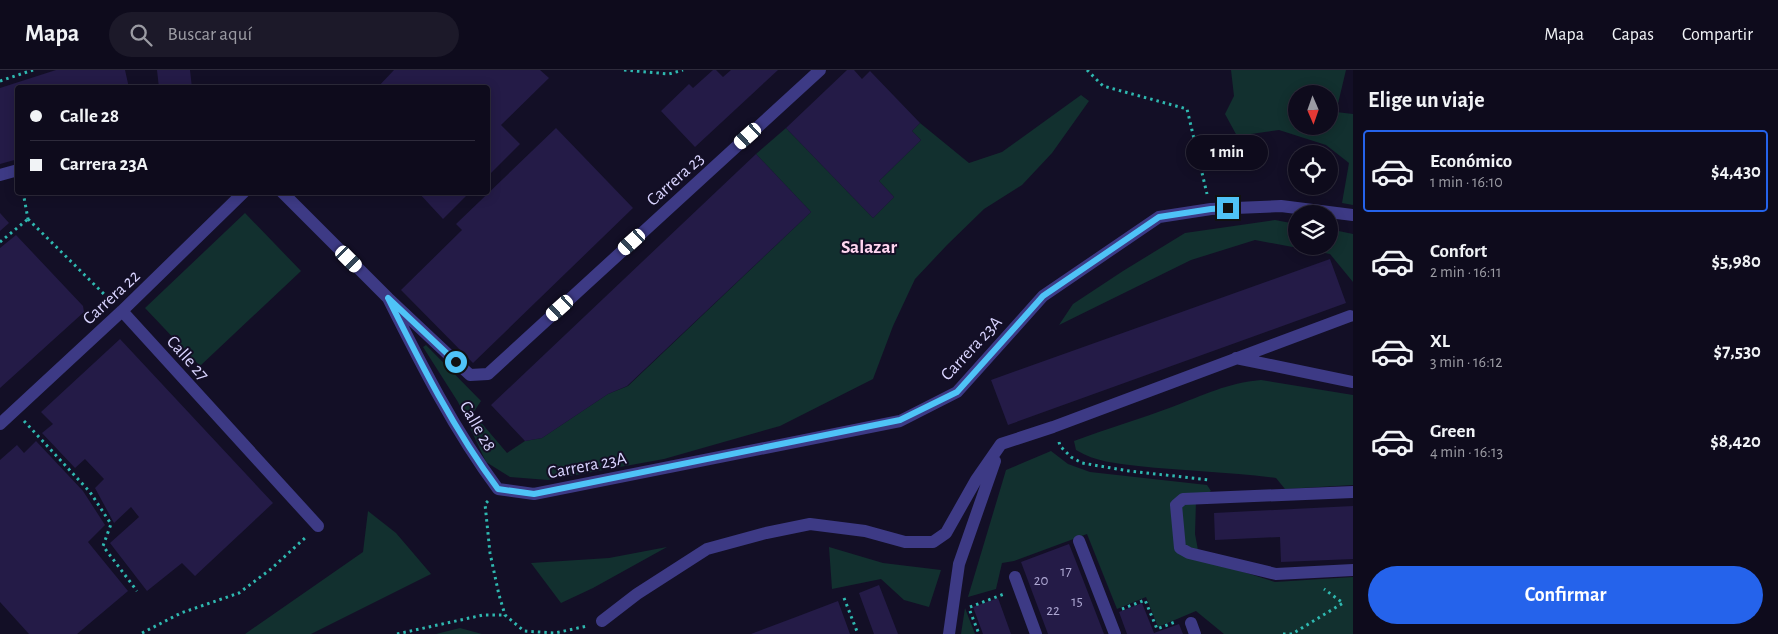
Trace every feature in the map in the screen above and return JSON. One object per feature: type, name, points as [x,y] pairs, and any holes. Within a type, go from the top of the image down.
[{"type":"street","name":"Carrera 23","points":[[488,374],[820,70]]},
{"type":"street","points":[[0,175],[15,171]]},
{"type":"street","name":"Carrera 22","points":[[0,424],[122,311],[241,195]]},
{"type":"street","name":"Calle 28","points":[[285,195],[388,298],[470,375],[488,374]]},
{"type":"street","name":"Carrera 23A","points":[[498,489],[534,494],[900,420],[957,392],[1043,296],[1159,217],[1211,209],[1281,206],[1353,215]]},
{"type":"street","name":"Calle 28","points":[[388,298],[474,457],[498,489]]},
{"type":"street","name":"Calle 27","points":[[122,311],[318,526]]},
{"type":"street","points":[[602,621],[637,594],[708,549],[766,533],[810,524],[865,531],[905,542],[933,542],[946,533],[976,480],[1001,444],[1054,427],[1350,316]]},
{"type":"street","points":[[1236,358],[1353,382]]},
{"type":"street","points":[[936,634],[950,631],[959,564],[1001,444]]},
{"type":"street","points":[[1353,492],[1183,498],[1176,506],[1180,548],[1189,553],[1276,574],[1353,570]]},
{"type":"street","points":[[1079,542],[1115,634]]},
{"type":"street","points":[[1017,582],[1036,634]]},
{"type":"path","points":[[0,81],[32,70]]},
{"type":"path","points":[[624,70],[669,74],[683,70]]},
{"type":"path","points":[[1087,70],[1103,86],[1187,109],[1211,209]]},
{"type":"path","points":[[24,195],[28,219],[122,311]]},
{"type":"path","points":[[0,242],[28,219]]},
{"type":"path","points":[[14,410],[90,492],[111,524],[103,546],[137,591]]},
{"type":"path","points":[[1054,427],[1060,446],[1070,458],[1082,463],[1129,471],[1218,481],[1222,498]]},
{"type":"path","points":[[498,489],[485,504],[490,553],[505,615],[524,631],[556,634],[602,621]]},
{"type":"path","points":[[142,633],[181,613],[239,593],[271,569],[318,526]]},
{"type":"path","points":[[1283,634],[1292,634],[1343,604],[1303,573]]},
{"type":"path","points":[[979,634],[968,607],[1017,582]]},
{"type":"path","points":[[844,598],[858,634]]},
{"type":"path","points":[[1107,615],[1145,600],[1157,629],[1188,617],[1193,629]]},
{"type":"path","points":[[397,634],[483,615],[505,615]]},
{"type":"green space","points":[[1231,70],[1346,70],[1338,104],[1338,85],[1288,85],[1288,133],[1279,130],[1237,136],[1225,114],[1234,96]]},
{"type":"green space","points":[[1081,95],[1089,101],[1052,153],[1022,185],[984,209],[915,279],[893,326],[873,379],[780,426],[664,459],[548,480],[510,477],[486,462],[458,402],[423,347],[426,345],[481,401],[473,413],[507,453],[525,441],[542,438],[608,394],[628,386],[811,212],[756,154],[786,128],[873,218],[894,197],[879,181],[921,140],[912,131],[920,123],[969,163],[1002,152]]},
{"type":"green space","points":[[1338,112],[1353,114],[1353,205],[1342,203],[1349,163],[1338,154],[1338,145],[1326,145],[1295,135],[1338,135]]},
{"type":"green space","points":[[245,213],[301,271],[200,366],[145,308]]},
{"type":"green space","points":[[1275,220],[1288,222],[1288,246],[1255,240],[1191,260],[1059,325],[1073,304],[1185,233]]},
{"type":"green space","points":[[1338,231],[1353,234],[1353,282],[1331,255],[1338,255]]},
{"type":"green space","points":[[1261,380],[1353,395],[1353,485],[1285,489],[1276,478],[1121,464],[1098,460],[1076,450],[1074,441],[1216,390]]},
{"type":"green space","points":[[1051,451],[1068,464],[1090,472],[1207,485],[1211,491],[1196,501],[1195,534],[1198,550],[1215,563],[1275,582],[1353,577],[1353,634],[1224,634],[1196,611],[1158,627],[1146,597],[1117,609],[1087,534],[1014,561],[1002,563],[996,589],[968,597],[1006,470]]},
{"type":"green space","points":[[368,511],[396,533],[431,574],[311,634],[245,634],[363,552]]},
{"type":"green space","points":[[667,547],[593,588],[561,603],[531,563],[609,558]]},
{"type":"green space","points":[[829,547],[883,563],[941,570],[929,607],[904,600],[881,579],[832,589]]},
{"type":"green space","points":[[965,608],[975,634],[961,634]]},
{"type":"green space","points":[[460,628],[482,634],[436,634]]},
{"type":"building","points":[[56,70],[125,70],[128,85],[15,85],[15,160],[0,164],[0,88]]},
{"type":"building","points":[[157,70],[190,70],[192,85],[159,85]]},
{"type":"building","points":[[394,70],[540,70],[549,78],[501,125],[520,144],[490,174],[490,85],[380,85]]},
{"type":"building","points":[[713,70],[716,70],[723,77],[731,70],[778,70],[695,147],[661,111],[689,84],[693,88]]},
{"type":"building","points":[[847,70],[854,70],[862,79],[870,71],[920,123],[912,131],[921,140],[879,181],[894,197],[873,218],[786,128]]},
{"type":"building","points":[[556,128],[633,208],[473,363],[401,290],[462,230],[456,224],[486,195],[490,195],[490,191]]},
{"type":"building","points":[[756,154],[811,212],[627,386],[608,394],[542,438],[525,441],[491,405]]},
{"type":"building","points":[[421,195],[467,195],[443,219]]},
{"type":"building","points":[[0,213],[9,223],[0,231]]},
{"type":"building","points":[[16,235],[83,306],[84,312],[0,388],[0,248]]},
{"type":"building","points":[[1330,259],[1346,303],[1008,425],[991,380]]},
{"type":"building","points":[[120,339],[273,503],[195,576],[182,563],[147,591],[110,543],[139,517],[131,507],[114,523],[95,488],[104,479],[85,459],[75,468],[42,433],[53,424],[41,412]]},
{"type":"building","points":[[36,441],[83,491],[105,525],[88,542],[128,591],[77,634],[29,634],[0,602],[0,460],[17,445],[24,453]]},
{"type":"building","points":[[1353,506],[1353,559],[1281,562],[1280,537],[1215,540],[1214,513]]},
{"type":"building","points":[[1069,544],[1104,634],[1048,634],[1021,562]]},
{"type":"building","points":[[879,585],[898,634],[874,634],[859,593]]},
{"type":"building","points":[[998,598],[1011,634],[983,634],[973,607]]},
{"type":"building","points":[[838,601],[850,634],[751,634],[796,617]]},
{"type":"building","points":[[1142,603],[1154,633],[1179,624],[1183,634],[1127,634],[1119,612]]},
{"type":"district","name":"Salazar","points":[[869,246]]},
{"type":"route","points":[[456,362],[388,298],[474,457],[498,489],[534,494],[817,438],[900,420],[957,392],[1043,296],[1159,217],[1228,208]]}]
